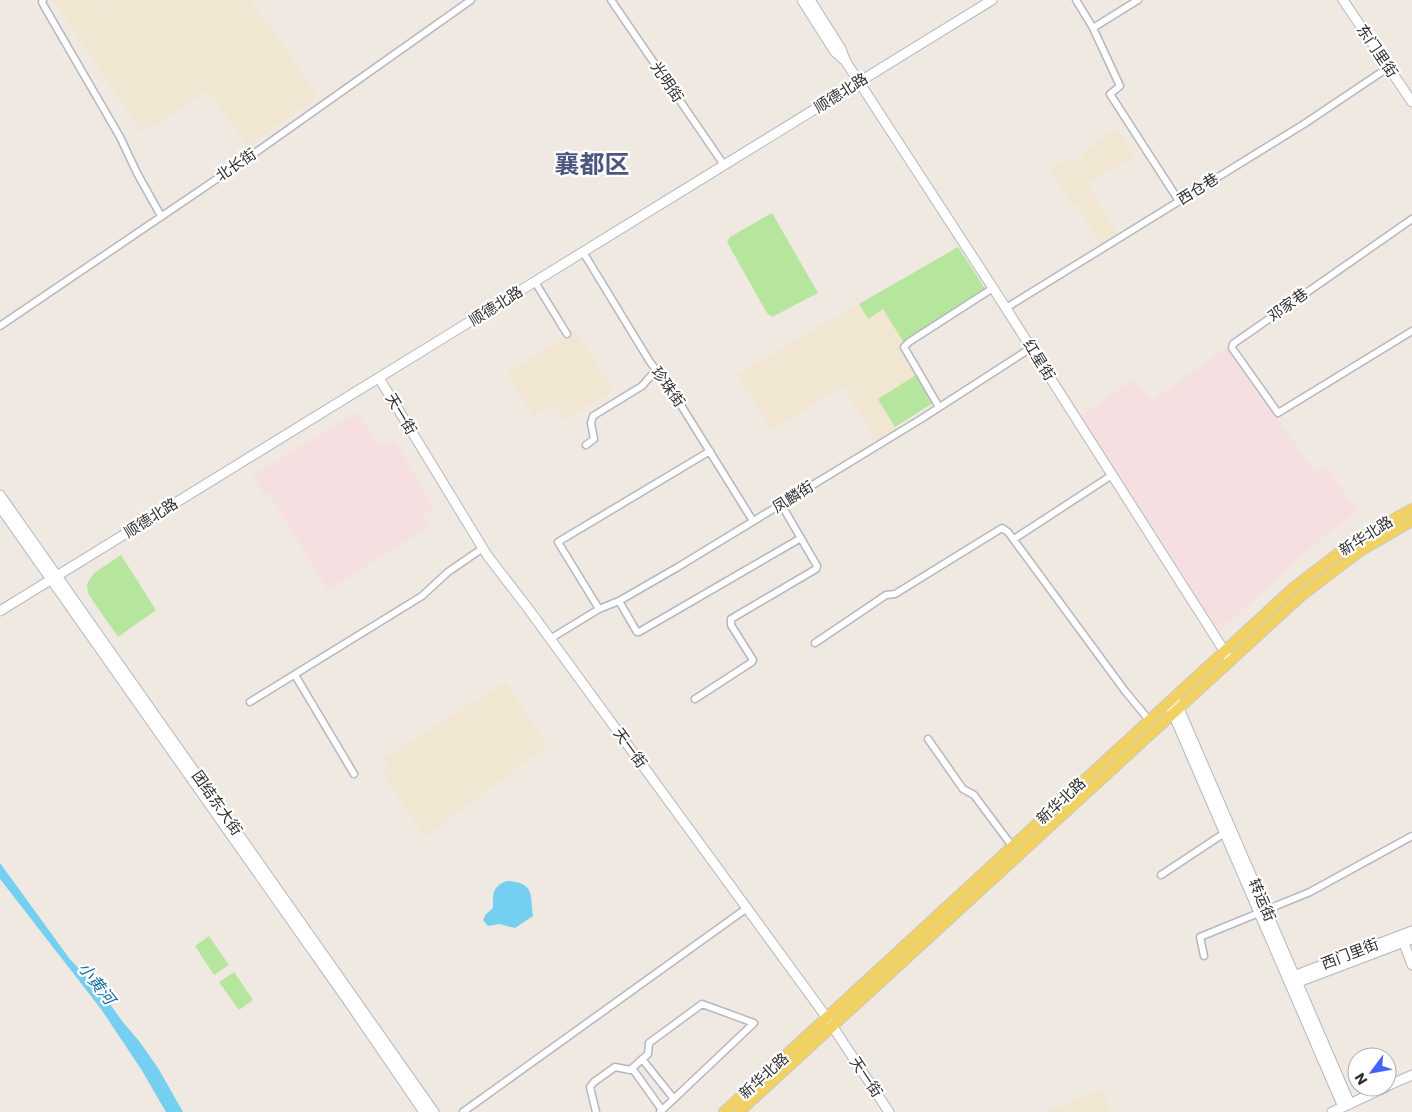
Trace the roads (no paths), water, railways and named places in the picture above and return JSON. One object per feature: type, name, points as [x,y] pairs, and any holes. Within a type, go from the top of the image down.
[{"type":"main road","name":"新华北路","points":[[739,1112],[1012,846],[1224,650],[1331,558],[1368,533],[1412,509]]},
{"type":"main road","name":"新华北路","points":[[724,1112],[830,1022],[1301,596],[1369,545],[1412,521]]},
{"type":"street","points":[[43,0],[44,6],[120,137],[137,174],[161,216]]},
{"type":"street","name":"北长街","points":[[0,326],[252,155],[471,0]]},
{"type":"street","name":"光明街","points":[[611,0],[724,165]]},
{"type":"street","name":"红星街","points":[[802,0],[835,52],[846,62]]},
{"type":"street","name":"红星街","points":[[810,0],[841,49],[846,62],[1006,308],[1230,660]]},
{"type":"street","name":"顺德北路","points":[[0,611],[992,0]]},
{"type":"street","points":[[1076,0],[1093,28],[1120,86],[1110,94],[1179,201]]},
{"type":"street","points":[[1093,28],[1138,0]]},
{"type":"street","name":"东门里街","points":[[1343,0],[1412,102]]},
{"type":"street","name":"西仓巷","points":[[1006,308],[1310,120],[1389,67]]},
{"type":"street","name":"邓家巷","points":[[1412,219],[1232,346],[1234,352],[1278,413],[1412,331]]},
{"type":"street","name":"珍珠街","points":[[584,252],[656,370],[669,386],[754,521]]},
{"type":"street","points":[[535,282],[567,334]]},
{"type":"street","points":[[940,407],[904,347],[993,288]]},
{"type":"street","name":"凤麟街","points":[[550,639],[598,609],[619,601],[678,568],[940,407],[1031,348]]},
{"type":"street","points":[[586,446],[594,440],[591,423],[593,416],[642,386],[656,370]]},
{"type":"street","name":"天一街","points":[[379,378],[483,548],[830,1022],[890,1112]]},
{"type":"street","points":[[598,609],[558,542],[710,451]]},
{"type":"street","points":[[1014,540],[1112,475]]},
{"type":"street","name":"团结东大街","points":[[0,495],[54,578],[424,1112]]},
{"type":"street","points":[[695,699],[753,660],[731,626],[731,619],[816,569],[816,564],[781,504]]},
{"type":"street","name":"团结东大街","points":[[0,508],[54,578],[434,1112]]},
{"type":"street","points":[[815,643],[886,596],[895,594],[1000,528],[1006,530],[1014,540],[1125,691],[1149,720]]},
{"type":"street","points":[[619,601],[637,632],[639,632],[801,538]]},
{"type":"street","points":[[250,702],[422,596],[448,572],[483,548]]},
{"type":"street","points":[[294,675],[354,774]]},
{"type":"street","name":"转运街","points":[[1171,699],[1346,1106]]},
{"type":"street","points":[[928,739],[963,789],[974,795],[1012,846]]},
{"type":"street","points":[[1161,875],[1228,831]]},
{"type":"street","points":[[1204,956],[1200,937],[1263,912],[1335,879],[1412,836]]},
{"type":"street","points":[[464,1112],[747,908]]},
{"type":"street","points":[[1292,980],[1405,939],[1412,931]]},
{"type":"street","points":[[1405,939],[1412,965]]},
{"type":"street","points":[[596,1112],[590,1087],[594,1082],[615,1067],[630,1070],[632,1068],[642,1059],[648,1054],[649,1043],[702,1004],[754,1023],[661,1111],[632,1068]]},
{"type":"street","points":[[642,1059],[674,1099]]},
{"type":"street","points":[[1397,1082],[1412,1075]]},
{"type":"street","points":[[1332,1112],[1365,1097]]},
{"type":"water","points":[[0,863],[69,958],[105,997],[139,1041],[158,1068],[183,1112],[166,1112],[141,1069],[101,1009],[0,879]]},
{"type":"water","points":[[507,881],[516,882],[527,887],[531,896],[533,916],[515,928],[499,924],[488,926],[483,920],[486,914],[493,908],[494,892],[498,886]]},
{"type":"district","name":"襄都区","points":[[592,164]]},
{"type":"water label","name":"小黄河","points":[[97,983]]}]
